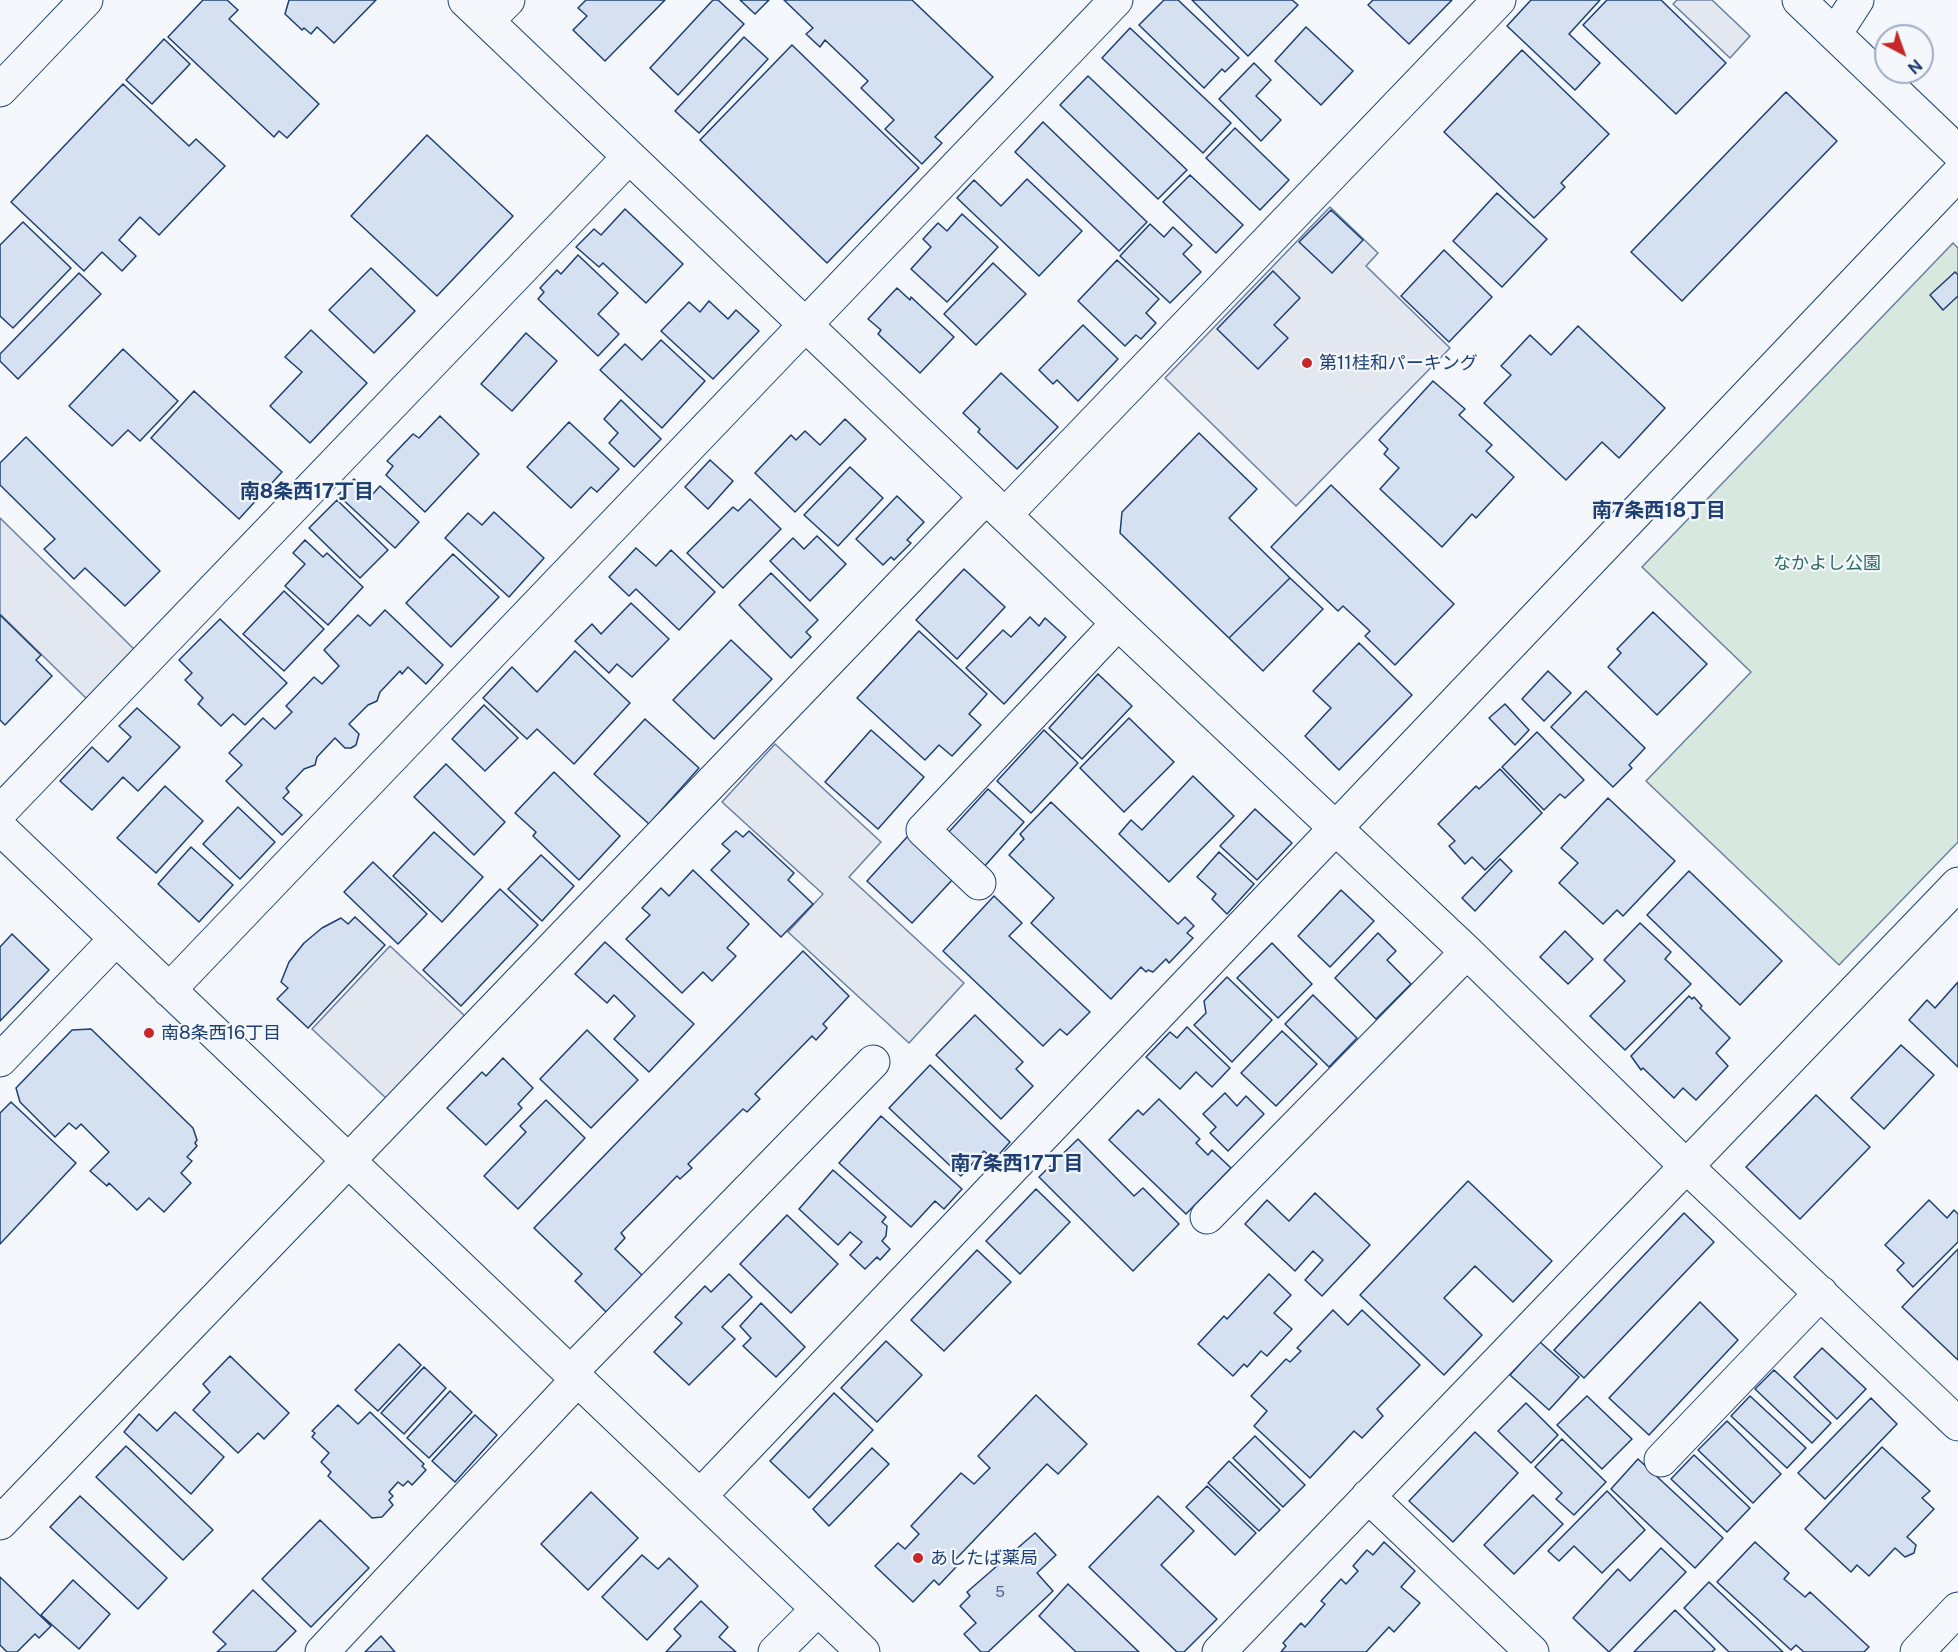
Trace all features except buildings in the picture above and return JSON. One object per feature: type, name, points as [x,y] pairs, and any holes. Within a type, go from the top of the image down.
[{"type":"street","points":[[0,90],[86,0]]},
{"type":"street","points":[[169,990],[1116,0]]},
{"type":"street","points":[[0,1523],[347,1159],[1499,0]]},
{"type":"street","points":[[1799,0],[1958,152]]},
{"type":"street","points":[[1834,34],[1857,0]]},
{"type":"street","points":[[487,7],[629,157],[1467,952],[1687,1167],[1958,1424]]},
{"type":"street","points":[[0,812],[629,157]]},
{"type":"street","points":[[700,1496],[1958,174]]},
{"type":"street","points":[[979,883],[922,830],[1118,623]]},
{"type":"street","points":[[0,828],[863,1652]]},
{"type":"street","points":[[1219,1652],[1660,1191],[1687,1167],[1958,884]]},
{"type":"street","points":[[0,1060],[116,939]]},
{"type":"street","points":[[1207,1217],[1467,952]]},
{"type":"street","points":[[322,1652],[575,1376],[873,1062]]},
{"type":"street","points":[[1661,1460],[1821,1293]]},
{"type":"street","points":[[1368,1496],[1532,1652]]},
{"type":"street","points":[[776,1652],[818,1609]]},
{"type":"street","points":[[1917,1652],[1958,1609]]},
{"type":"green space","name":"なかよし公園","points":[[1953,243],[1958,248],[1958,842],[1839,965],[1646,781],[1751,672],[1642,567]]},
{"type":"shaded area","points":[[1677,0],[1712,0],[1750,36],[1730,58],[1673,4]]},
{"type":"shaded area","name":"第11桂和パーキング","points":[[1330,207],[1378,253],[1366,266],[1450,348],[1296,506],[1165,378]]},
{"type":"shaded area","points":[[0,518],[134,649],[87,699],[0,614]]},
{"type":"shaded area","points":[[775,744],[881,842],[849,877],[964,983],[909,1043],[788,932],[823,894],[722,802]]},
{"type":"shaded area","points":[[390,946],[466,1017],[387,1099],[312,1029]]},
{"type":"place","name":"第11桂和パーキング","points":[[1307,363]]},
{"type":"place","name":"南8条西16丁目","points":[[149,1033]]},
{"type":"place","name":"あしたば薬局","points":[[918,1558]]},
{"type":"district","name":"南8条西17丁目","points":[[307,492]]},
{"type":"district","name":"南7条西18丁目","points":[[1659,511]]},
{"type":"district","name":"南7条西17丁目","points":[[1017,1164]]}]
